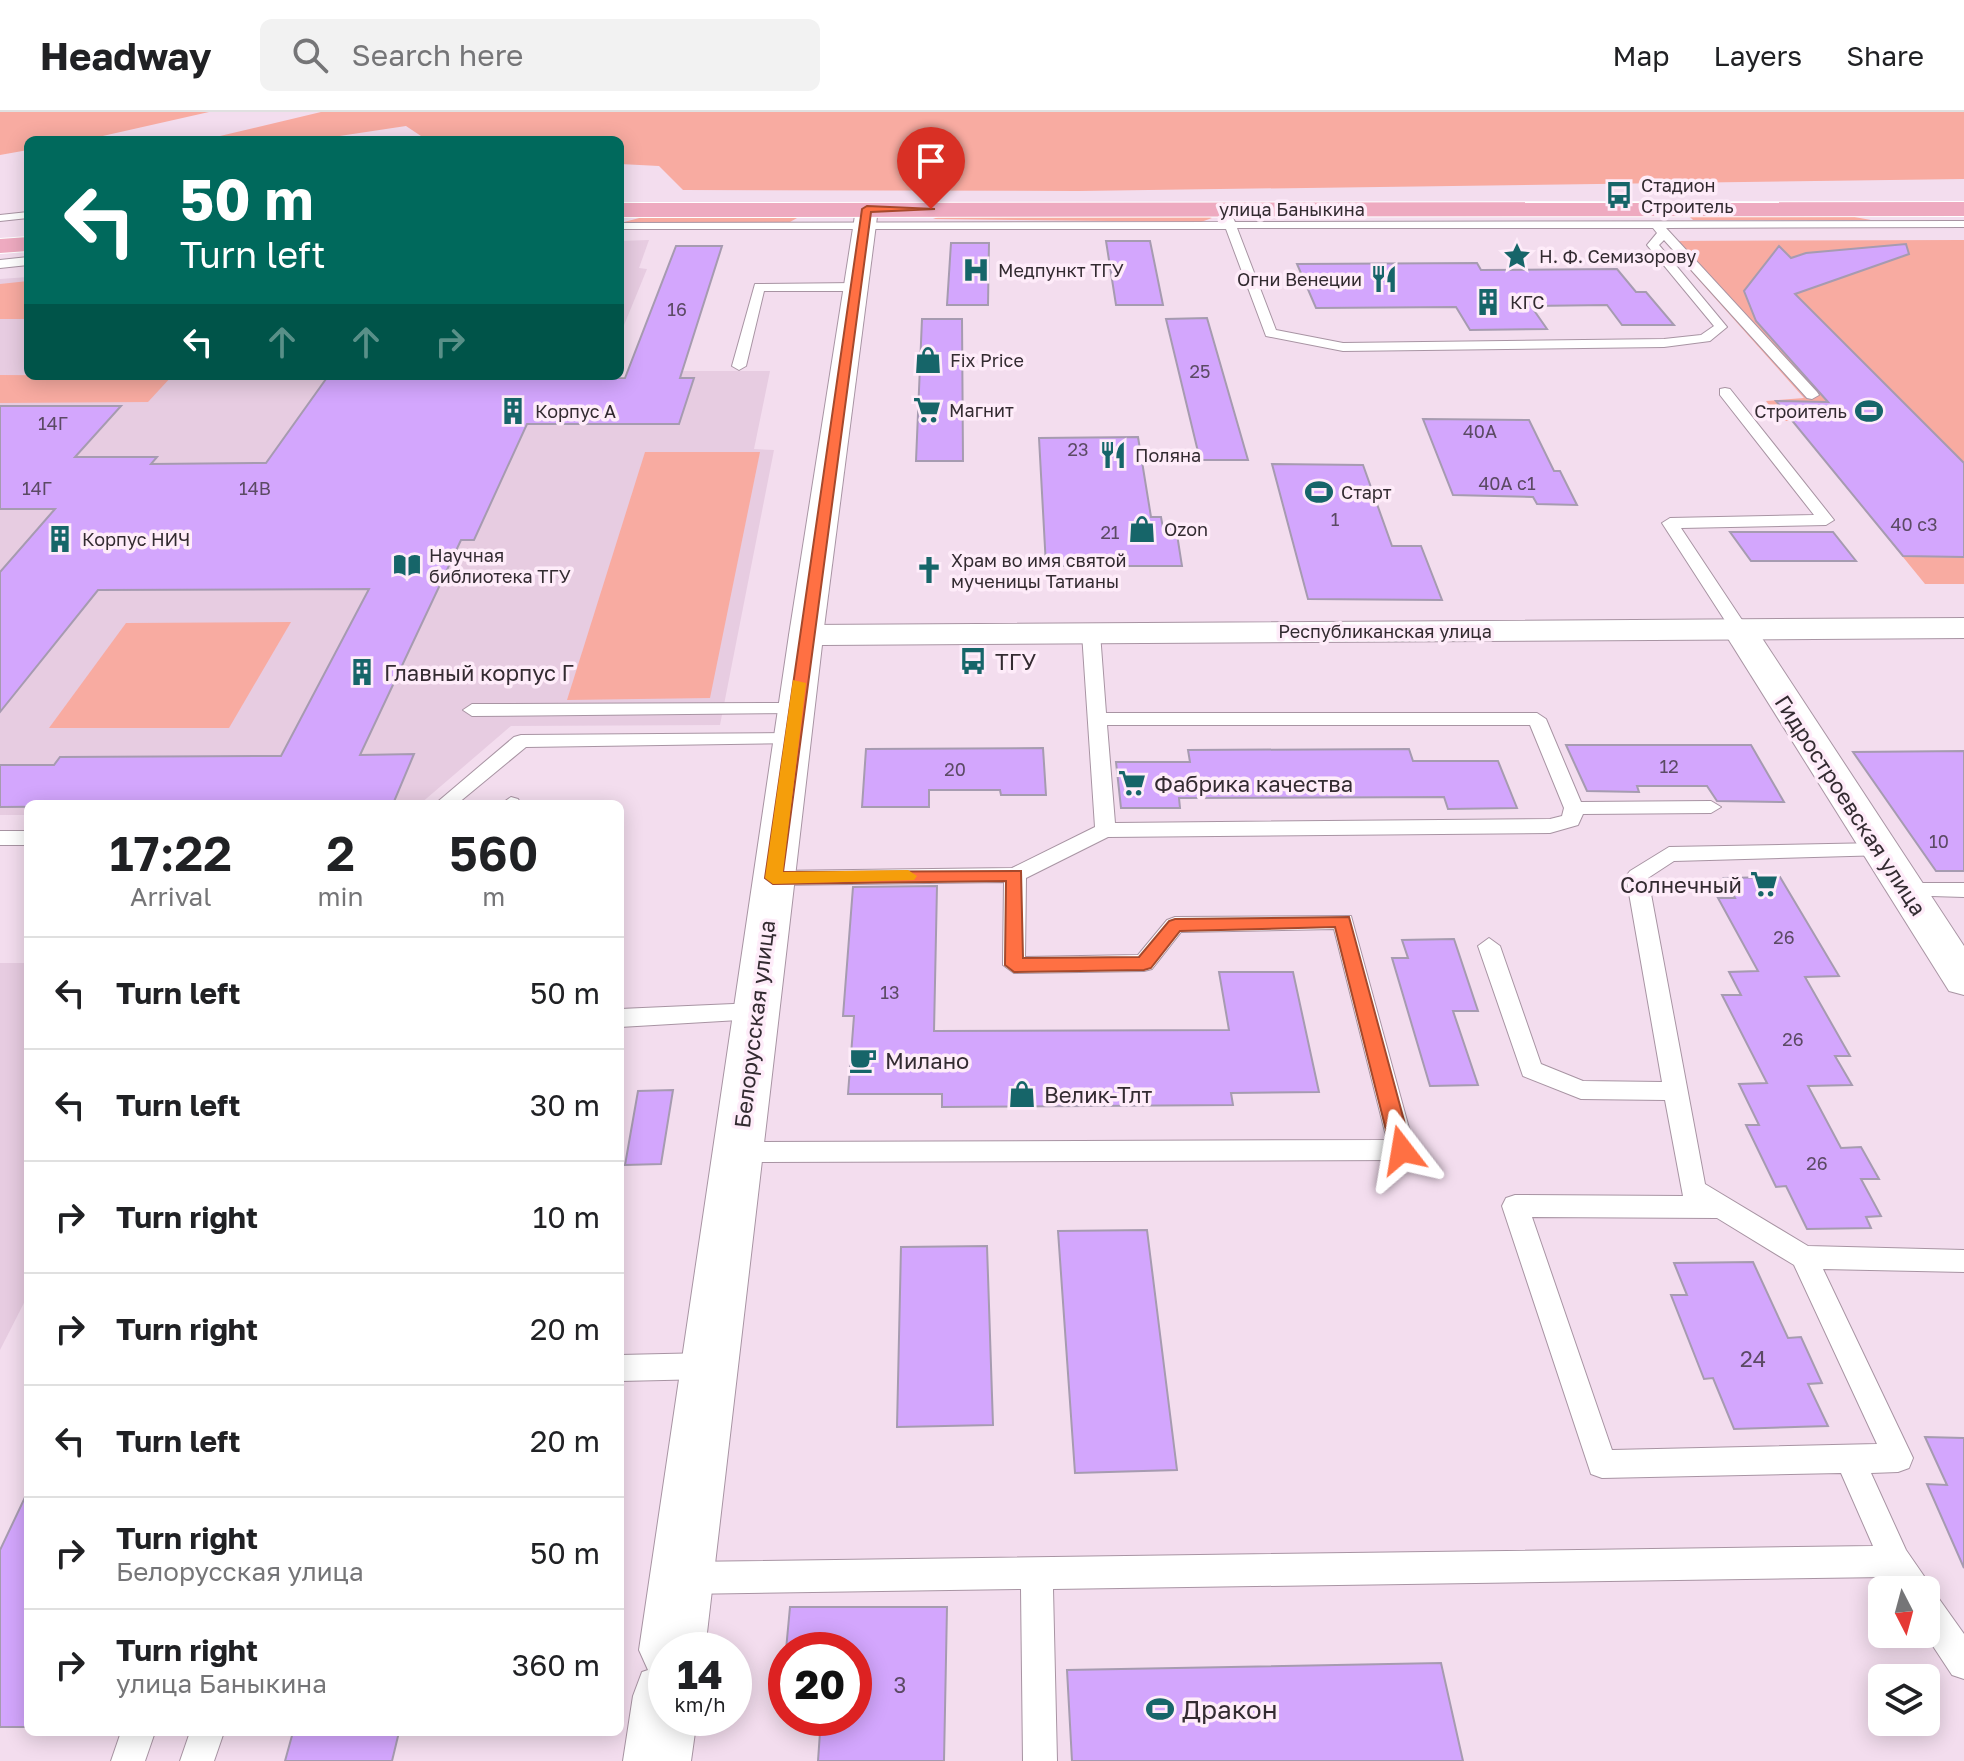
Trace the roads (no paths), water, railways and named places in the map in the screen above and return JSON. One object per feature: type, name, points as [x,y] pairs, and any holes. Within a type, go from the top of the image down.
[{"type":"main road","name":"улица Баныкина","points":[[624,210],[866,218],[1227,216],[1654,222],[1964,209]]},
{"type":"main road","points":[[0,246],[24,244]]},
{"type":"street","name":"Белорусская улица","points":[[674,1632],[793,724],[866,218]]},
{"type":"street","name":"Республиканская улица","points":[[806,635],[1964,628]]},
{"type":"street","name":"Гидростроевская улица","points":[[1739,629],[1964,980]]},
{"type":"street","points":[[657,1761],[660,1736]]},
{"type":"lane","points":[[0,218],[24,215]]},
{"type":"lane","points":[[1227,216],[1271,333],[1343,347],[1664,343],[1705,338],[1721,327],[1653,245],[1654,222]]},
{"type":"lane","points":[[624,226],[866,218]]},
{"type":"lane","points":[[1654,222],[1964,224]]},
{"type":"lane","points":[[1654,222],[1812,395]]},
{"type":"lane","points":[[0,264],[24,261]]},
{"type":"lane","points":[[739,366],[759,287],[856,287]]},
{"type":"lane","points":[[1725,392],[1826,520],[1670,523],[1739,629]]},
{"type":"lane","points":[[1091,633],[1105,830]]},
{"type":"lane","points":[[472,710],[793,724]]},
{"type":"lane","points":[[773,878],[1015,875],[1105,830],[1550,826],[1571,820],[1574,808],[1537,719],[1098,719]]},
{"type":"lane","points":[[450,800],[521,741],[793,724]]},
{"type":"lane","points":[[1574,808],[1711,807]]},
{"type":"lane","points":[[0,838],[24,838]]},
{"type":"lane","points":[[1879,850],[1669,854],[1637,876],[1693,1190],[1804,1257],[1964,1261]]},
{"type":"lane","points":[[738,1152],[1402,1150],[1343,921],[1175,925],[1144,963],[1014,965],[1015,875]]},
{"type":"lane","points":[[1907,890],[1964,890]]},
{"type":"lane","points":[[1489,946],[1531,1070],[1581,1090],[1675,1091]]},
{"type":"lane","points":[[624,1018],[756,1011]]},
{"type":"lane","points":[[1722,1207],[1515,1206],[1602,1464],[1898,1458],[1804,1257]]},
{"type":"lane","points":[[624,1368],[708,1366]]},
{"type":"lane","points":[[1850,1459],[1895,1561],[1905,1576]]},
{"type":"lane","points":[[682,1578],[1895,1561]]},
{"type":"lane","points":[[1037,1571],[1040,1761]]},
{"type":"lane","points":[[1940,1628],[1964,1663]]},
{"type":"lane","points":[[128,1761],[137,1736]]},
{"type":"lane","points":[[197,1761],[206,1736]]},
{"type":"place","name":"Стадион Строитель","points":[[1619,195]]},
{"type":"place","name":"Н. Ф. Семизорову","points":[[1517,256]]},
{"type":"place","name":"Медпункт ТГУ","points":[[976,270]]},
{"type":"place","name":"Огни Венеции","points":[[1384,279]]},
{"type":"place","name":"КГС","points":[[1488,302]]},
{"type":"place","name":"Fix Price","points":[[928,360]]},
{"type":"place","name":"Магнит","points":[[927,410]]},
{"type":"place","name":"Корпус А","points":[[513,411]]},
{"type":"place","name":"Строитель","points":[[1869,411]]},
{"type":"place","name":"Поляна","points":[[1113,455]]},
{"type":"place","name":"Старт","points":[[1319,492]]},
{"type":"place","name":"Ozon","points":[[1142,529]]},
{"type":"place","name":"Корпус НИЧ","points":[[60,539]]},
{"type":"place","name":"Научная библиотека ТГУ","points":[[407,565]]},
{"type":"place","name":"Храм во имя святой мученицы Татианы","points":[[929,570]]},
{"type":"place","name":"ТГУ","points":[[973,661]]},
{"type":"place","name":"Главный корпус Г","points":[[362,672]]},
{"type":"place","name":"Фабрика качества","points":[[1132,783]]},
{"type":"place","name":"Солнечный","points":[[1764,884]]},
{"type":"place","name":"Милано","points":[[863,1060]]},
{"type":"place","name":"Велик-Тлт","points":[[1022,1094]]},
{"type":"place","name":"Дракон","points":[[1160,1709]]}]
